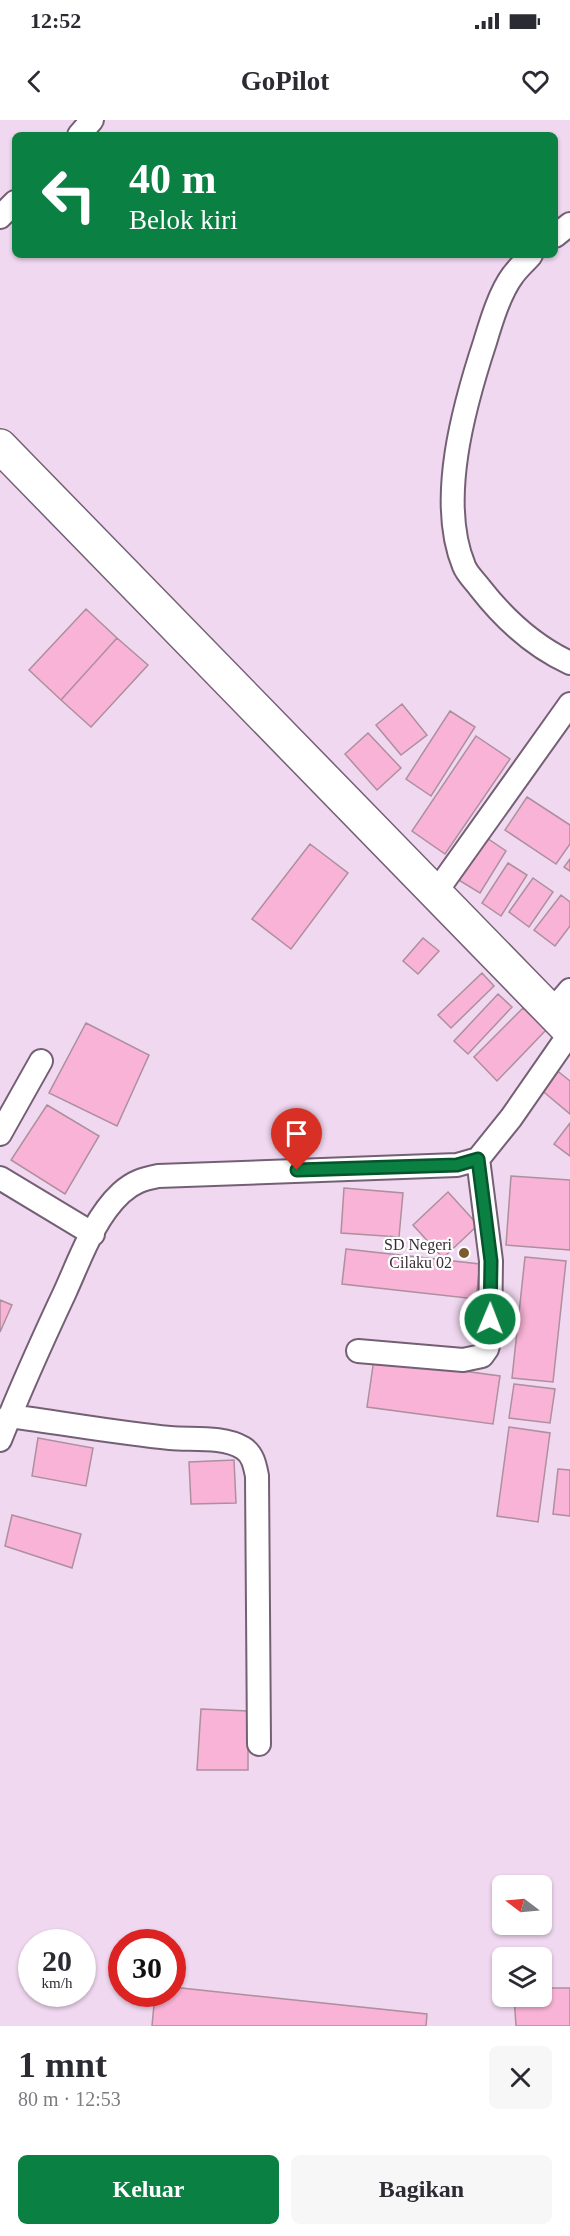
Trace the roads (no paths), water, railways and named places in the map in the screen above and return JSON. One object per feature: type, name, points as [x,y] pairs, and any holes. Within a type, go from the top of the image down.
[{"type":"street","points":[[82,132],[92,120]]},
{"type":"street","points":[[0,217],[12,205]]},
{"type":"street","points":[[558,234],[570,224]]},
{"type":"street","points":[[528,258],[512,276],[493,317],[466,401],[458,442],[453,490],[455,539],[464,568],[511,624],[550,654],[570,663]]},
{"type":"street","points":[[0,446],[436,892],[565,1016],[511,1118],[478,1159],[457,1165],[158,1176],[137,1180],[120,1194],[101,1218],[0,1440]]},
{"type":"street","points":[[436,892],[570,704]]},
{"type":"street","points":[[0,1134],[41,1061]]},
{"type":"street","points":[[358,1351],[463,1360],[482,1356],[487,1349],[490,1339],[491,1261],[478,1159]]},
{"type":"street","points":[[0,1178],[93,1234]]},
{"type":"street","points":[[9,1416],[169,1438],[213,1440],[234,1445],[248,1452],[253,1459],[257,1476],[259,1744]]},
{"type":"place","name":"SD Negeri Cilaku 02","points":[[464,1253]]}]
